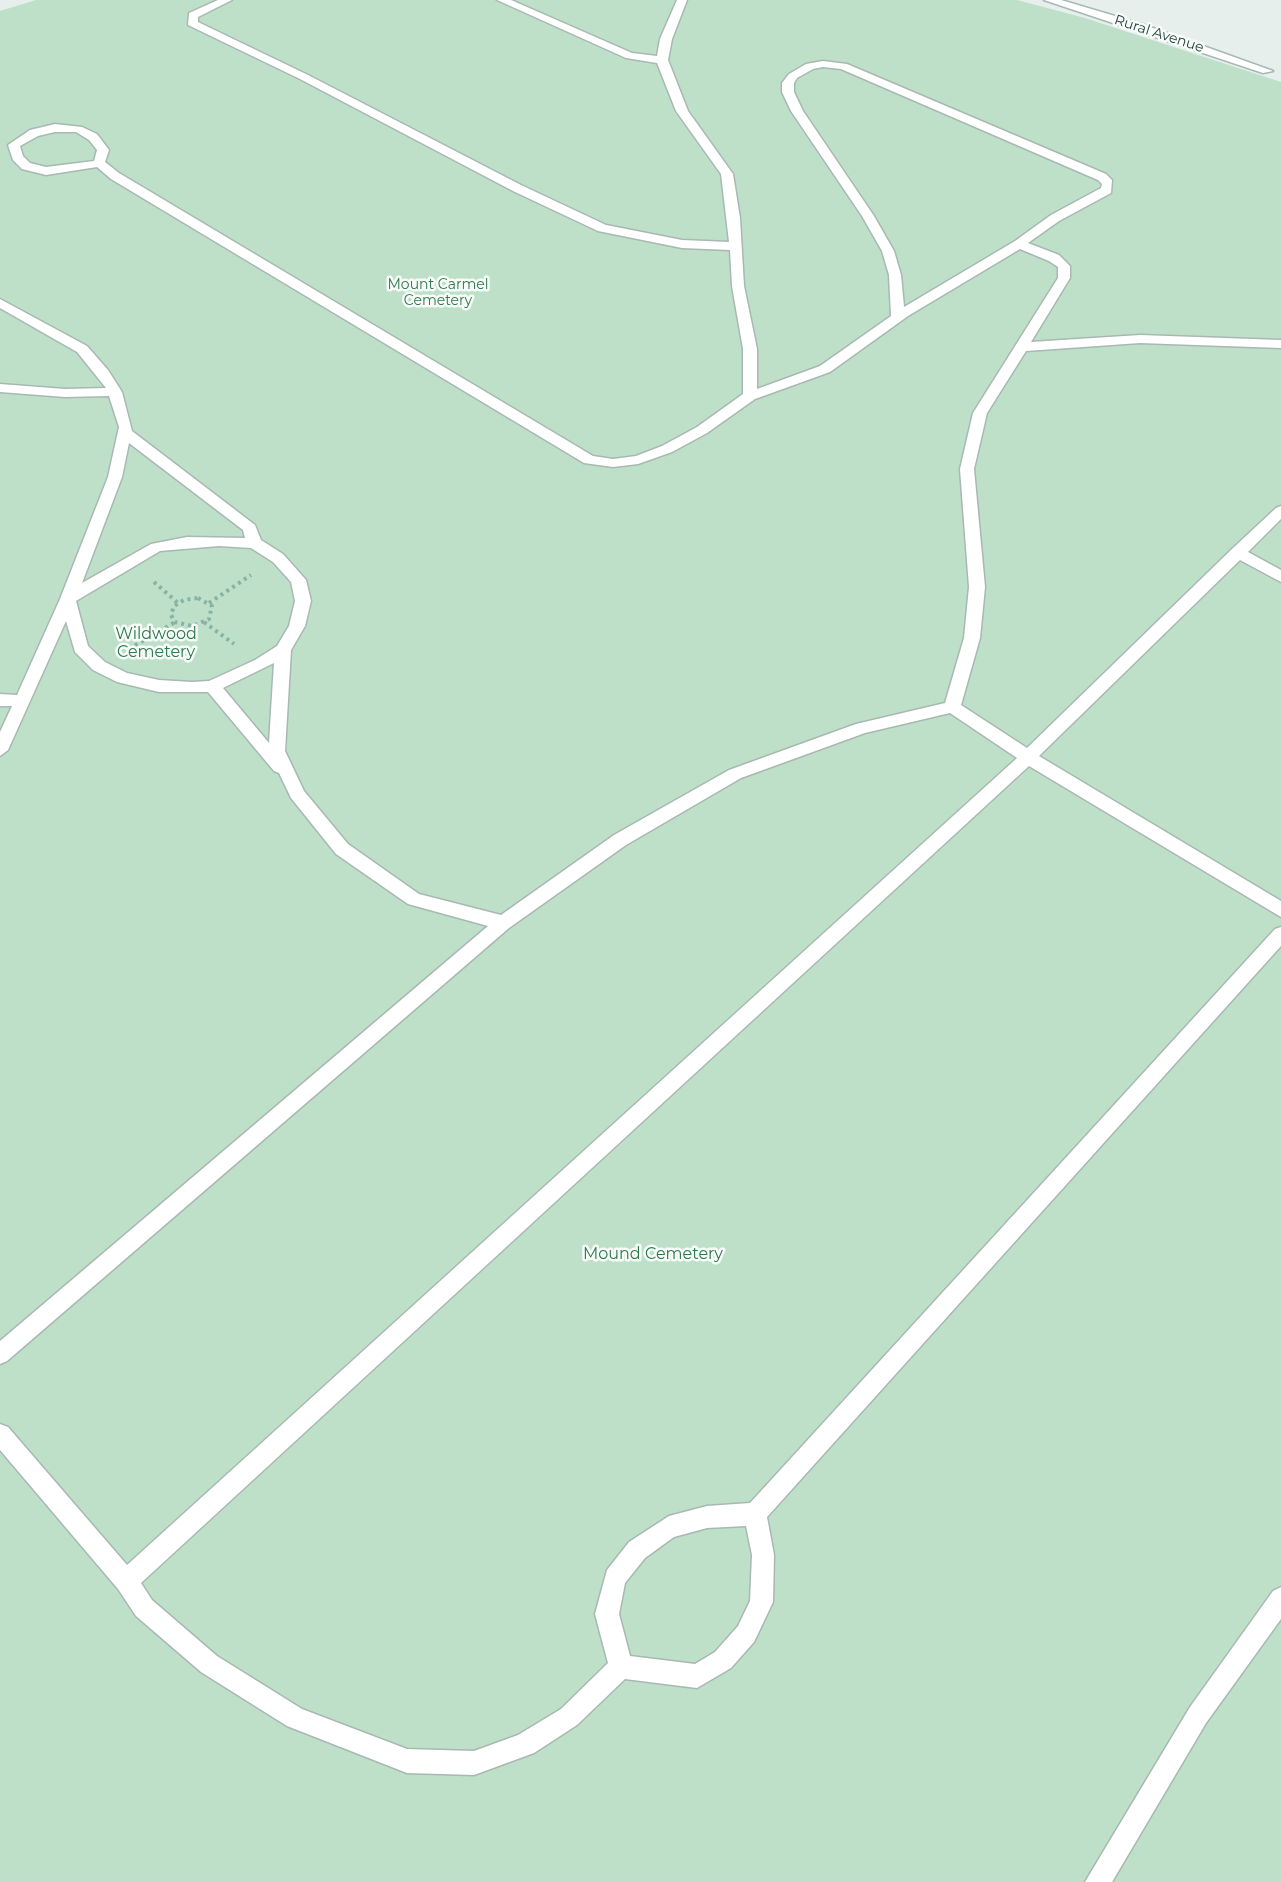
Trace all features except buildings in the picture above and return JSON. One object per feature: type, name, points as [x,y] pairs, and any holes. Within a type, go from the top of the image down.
[{"type":"lane","points":[[227,0],[193,15],[192,23],[304,77],[518,188],[602,228],[682,244],[736,246]]},
{"type":"lane","points":[[502,0],[630,56],[662,60]]},
{"type":"lane","points":[[682,0],[666,39],[662,60],[682,111],[727,174],[736,246],[738,286],[750,349],[750,396]]},
{"type":"lane","name":"Rural Avenue","points":[[1049,0],[1138,26],[1267,71]]},
{"type":"lane","points":[[99,163],[116,176],[590,460],[613,463],[638,460],[667,449],[702,430],[750,396],[825,369],[898,317],[1019,244],[1055,218],[1099,196],[1107,189],[1108,183],[1102,177],[843,66],[823,64],[810,66],[793,76],[788,83],[788,92],[797,111],[868,216],[888,251],[895,275],[898,317]]},
{"type":"lane","points":[[0,148],[14,145],[34,133],[55,128],[78,129],[93,137],[103,150],[99,163]]},
{"type":"lane","points":[[14,145],[17,157],[26,166],[46,171],[74,169],[99,163]]},
{"type":"lane","points":[[952,707],[972,639],[976,587],[967,469],[980,413],[1064,278],[1064,266],[1054,258],[1019,244]]},
{"type":"lane","points":[[0,303],[82,349],[104,373],[115,392],[126,427],[115,477],[68,598],[0,750]]},
{"type":"lane","points":[[1020,347],[1140,339],[1281,344]]},
{"type":"lane","points":[[0,388],[65,393],[115,392]]},
{"type":"lane","points":[[125,433],[250,528],[254,543]]},
{"type":"lane","points":[[126,1581],[1028,757],[1281,511]]},
{"type":"lane","points":[[68,598],[128,561],[156,547],[187,542],[254,543],[278,558],[298,580],[303,601],[297,626],[283,650],[277,751],[297,794],[342,849],[414,898],[503,923]]},
{"type":"lane","points":[[1237,552],[1281,577]]},
{"type":"lane","points":[[68,598],[81,648],[99,666],[123,678],[159,686],[212,686],[261,664],[283,650]]},
{"type":"lane","points":[[212,686],[262,748],[288,774]]},
{"type":"lane","points":[[0,700],[20,701]]},
{"type":"lane","points":[[0,1354],[503,923],[620,840],[735,774],[862,728],[952,707],[1028,757],[1281,910]]},
{"type":"lane","points":[[621,1667],[607,1614],[615,1578],[637,1550],[669,1527],[707,1517],[755,1514],[1281,934]]},
{"type":"lane","points":[[0,1434],[126,1581],[144,1608],[209,1664],[295,1718],[407,1761],[474,1763],[525,1744],[569,1717],[621,1667]]},
{"type":"lane","points":[[621,1667],[697,1676],[723,1660],[746,1634],[761,1602],[763,1555],[755,1514]]},
{"type":"lane","points":[[1098,1882],[1198,1715],[1281,1599]]},
{"type":"path","points":[[209,603],[278,558]]},
{"type":"path","points":[[175,622],[172,610],[178,603],[198,598],[209,603]]},
{"type":"path","points":[[99,666],[175,622],[192,626],[204,622],[212,614],[209,603]]},
{"type":"green space","name":"Mound Cemetery","points":[[36,0],[1017,0],[1085,18],[1281,82],[1281,1882],[0,1882],[0,11]]},
{"type":"park label","name":"Mount Carmel Cemetery","points":[[438,294]]},
{"type":"park label","name":"Wildwood Cemetery","points":[[156,643]]}]
